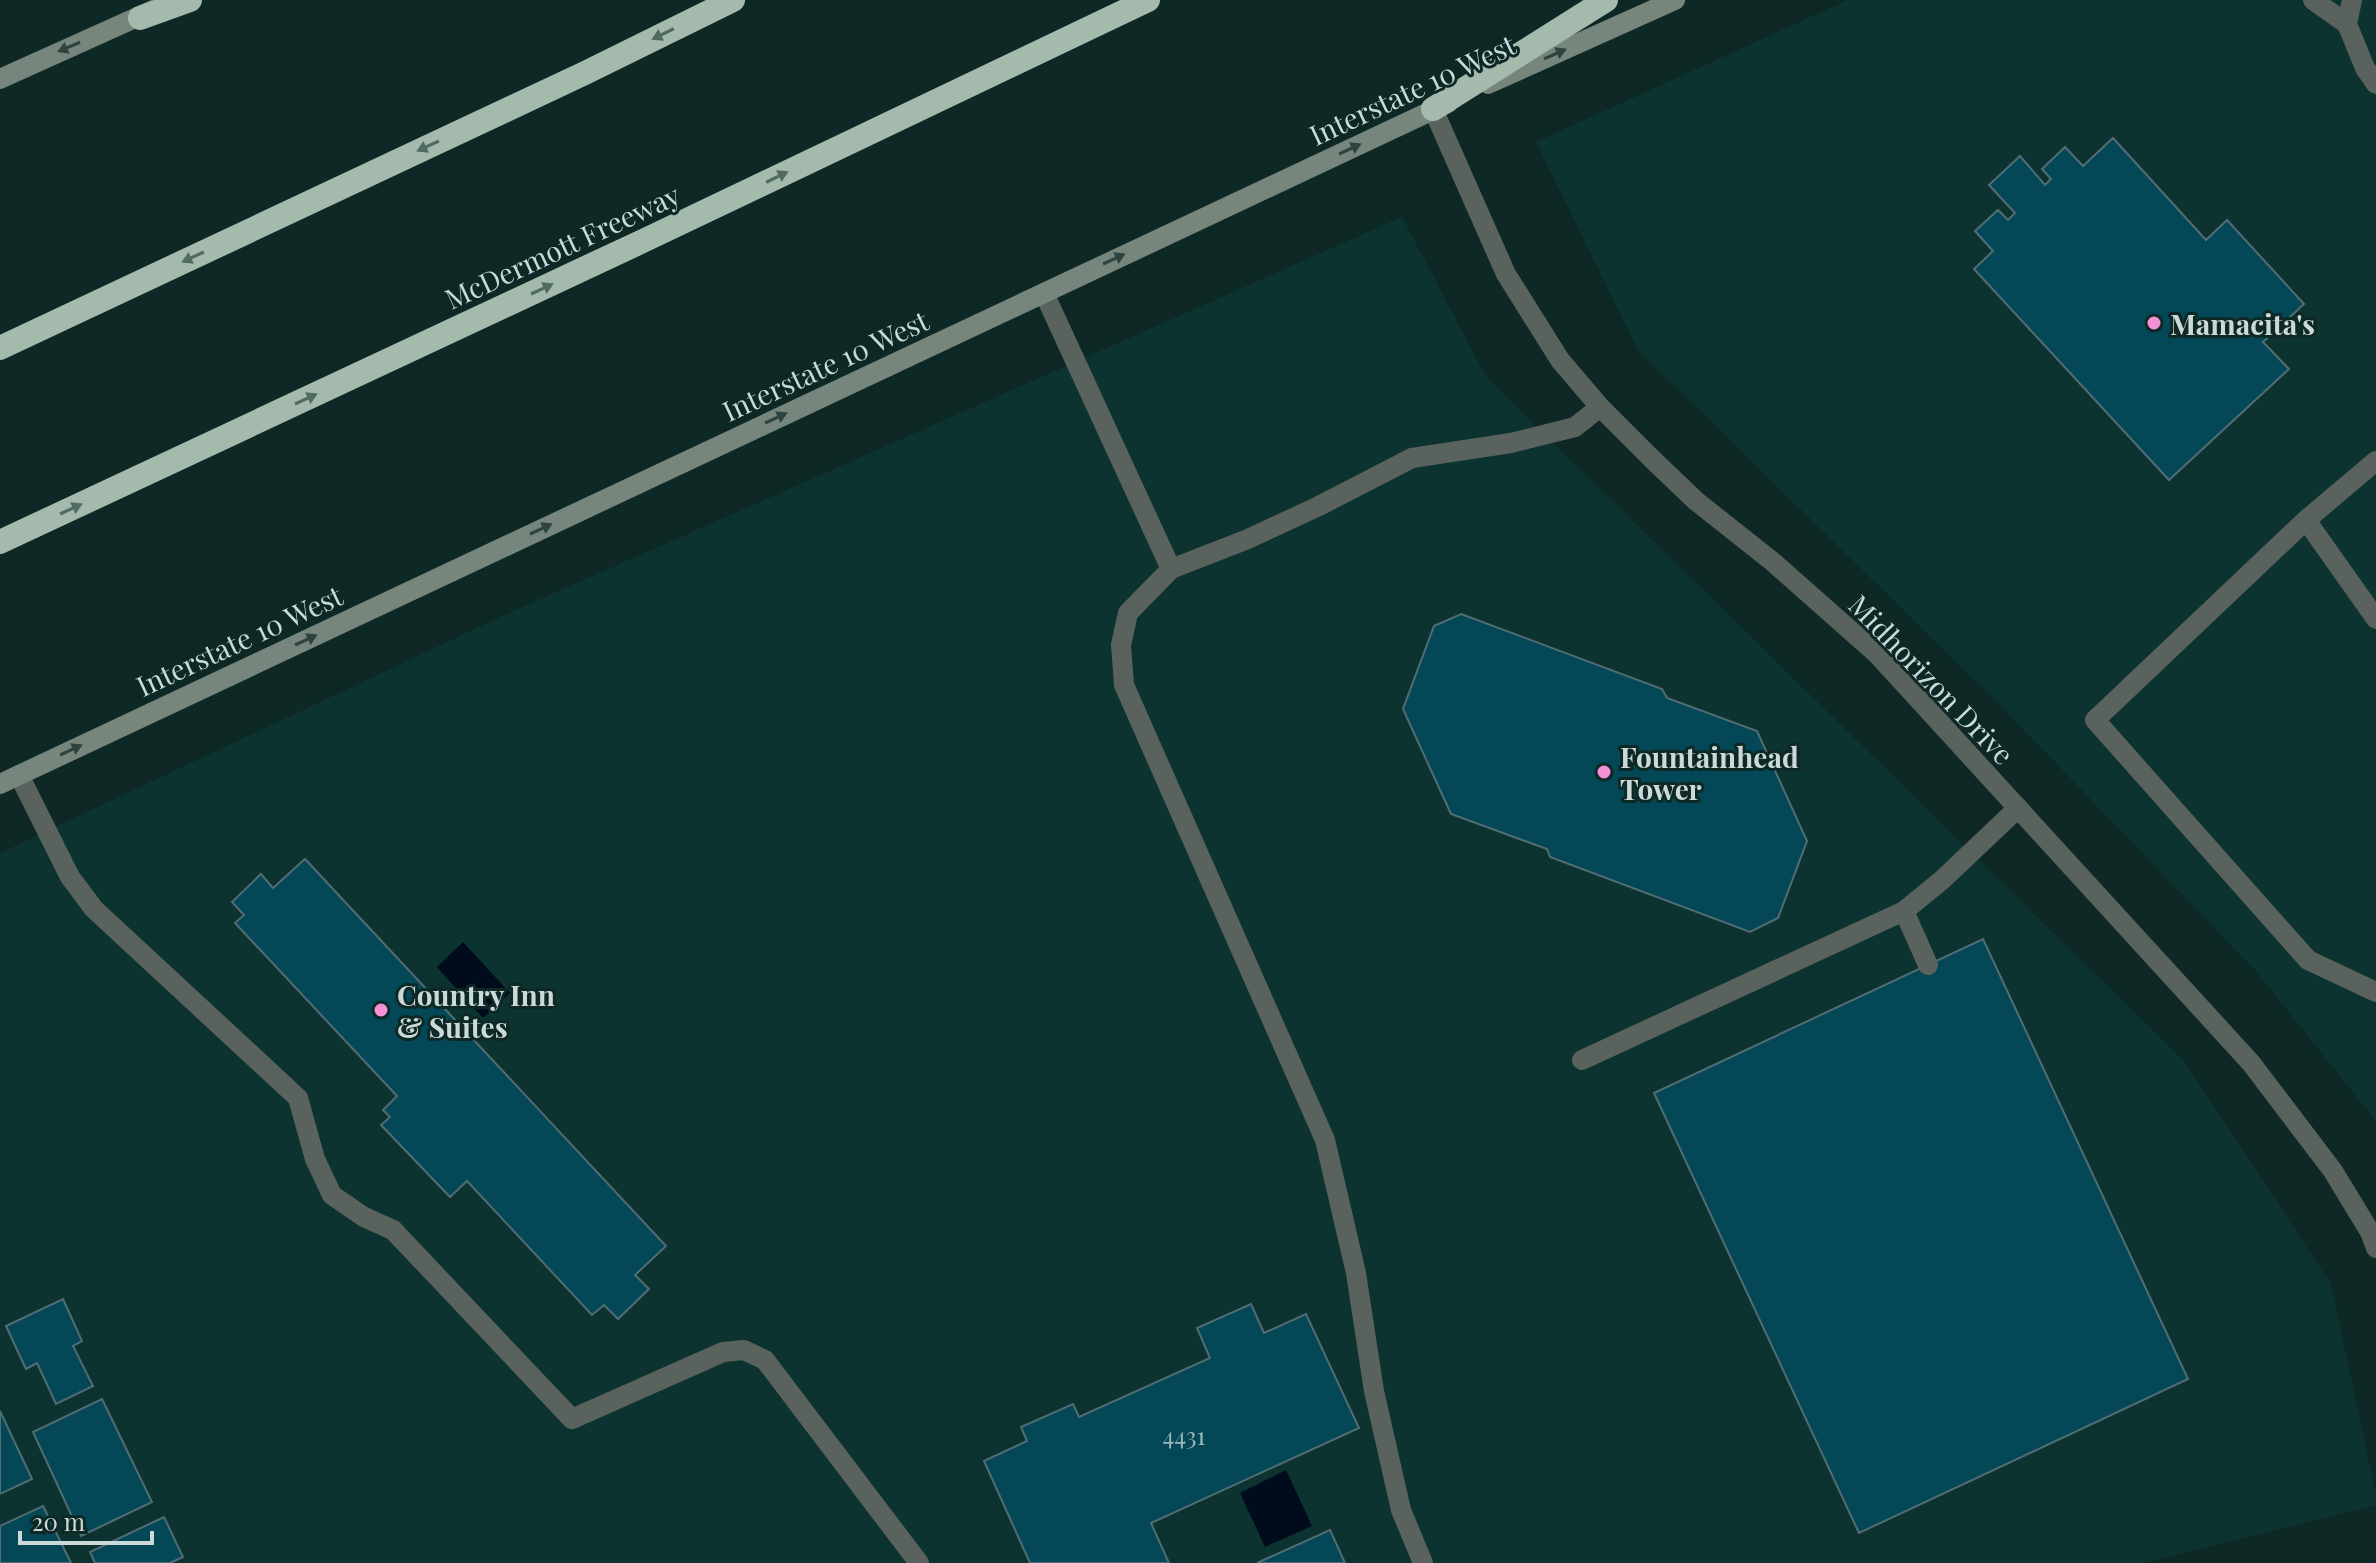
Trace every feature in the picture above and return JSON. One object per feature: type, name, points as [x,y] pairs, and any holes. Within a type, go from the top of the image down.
[{"type":"highway","points":[[140,18],[190,0]]},
{"type":"highway","points":[[0,348],[585,73],[733,0]]},
{"type":"highway","name":"McDermott Freeway","points":[[0,542],[1148,0]]},
{"type":"highway","points":[[1433,109],[1606,0]]},
{"type":"main road","points":[[0,79],[140,18],[170,0]]},
{"type":"main road","name":"Interstate 10 West","points":[[0,784],[1433,109],[1675,0]]},
{"type":"street","points":[[2313,0],[2347,24],[2365,68],[2376,84]]},
{"type":"street","points":[[2347,24],[2352,0]]},
{"type":"street","name":"Midhorizon Drive","points":[[1433,109],[1506,274],[1560,360],[1600,407],[1696,501],[1773,562],[1877,654],[2251,1063],[2333,1171],[2370,1232],[2376,1248]]},
{"type":"street","points":[[1044,293],[1171,569]]},
{"type":"street","points":[[1423,1563],[1401,1510],[1374,1391],[1356,1273],[1325,1140],[1124,685],[1121,645],[1128,613],[1171,569],[1276,526],[1412,458],[1511,443],[1575,427],[1600,407]]},
{"type":"street","points":[[2376,461],[2306,520],[2095,720],[2308,960],[2376,992]]},
{"type":"street","points":[[2306,520],[2376,619]]},
{"type":"street","points":[[19,775],[70,877],[94,909],[298,1098],[315,1159],[332,1195],[364,1217],[393,1230],[572,1419],[723,1352],[744,1350],[765,1360],[919,1563]]},
{"type":"street","points":[[1582,1060],[1904,911],[1942,880],[2018,808]]},
{"type":"street","points":[[1904,911],[1928,965]]},
{"type":"shaded area","points":[[1848,0],[2376,0],[2376,1121],[2253,968],[1997,702],[1638,350],[1536,142]]},
{"type":"shaded area","points":[[1402,217],[1486,377],[2182,1059],[2331,1284],[2376,1505],[2143,1563],[0,1563],[0,853],[498,618]]},
{"type":"shaded area","points":[[463,942],[510,993],[483,1018],[437,967]]},
{"type":"shaded area","points":[[1286,1470],[1312,1526],[1265,1547],[1240,1493]]},
{"type":"building","name":"Mamacita's","points":[[2113,138],[2206,240],[2227,220],[2304,304],[2263,342],[2289,369],[2169,480],[1974,269],[1993,251],[1975,231],[1998,210],[2008,220],[2015,213],[1989,185],[2020,156],[2045,185],[2051,179],[2042,169],[2065,147],[2083,166]]},
{"type":"building","name":"Fountainhead Tower","points":[[1461,614],[1662,689],[1667,698],[1757,731],[1807,841],[1778,918],[1750,932],[1550,857],[1547,849],[1451,814],[1403,709],[1434,626]]},
{"type":"building","name":"Country Inn & Suites","points":[[305,859],[666,1246],[635,1275],[649,1289],[618,1319],[604,1305],[592,1315],[467,1181],[450,1197],[381,1125],[390,1117],[383,1110],[397,1096],[235,923],[244,915],[232,902],[261,874],[273,888]]},
{"type":"building","points":[[1983,939],[2188,1379],[1859,1533],[1654,1093]]},
{"type":"building","points":[[63,1299],[82,1341],[73,1346],[93,1386],[56,1404],[37,1363],[26,1369],[6,1326]]},
{"type":"building","points":[[1251,1304],[1264,1333],[1306,1314],[1359,1428],[1151,1523],[1169,1563],[1030,1563],[984,1461],[1027,1441],[1021,1427],[1073,1404],[1079,1417],[1210,1358],[1197,1328]]},
{"type":"building","points":[[102,1399],[152,1502],[81,1536],[33,1432]]},
{"type":"building","points":[[0,1411],[32,1479],[0,1494]]},
{"type":"building","points":[[43,1506],[71,1563],[0,1563],[0,1526]]},
{"type":"building","points":[[164,1517],[183,1557],[170,1563],[95,1563],[90,1552]]},
{"type":"building","points":[[1330,1530],[1345,1563],[1257,1563]]},
{"type":"place","name":"Mamacita's","points":[[2154,323]]},
{"type":"place","name":"Fountainhead Tower","points":[[1604,772]]},
{"type":"place","name":"Country Inn & Suites","points":[[381,1010]]}]
